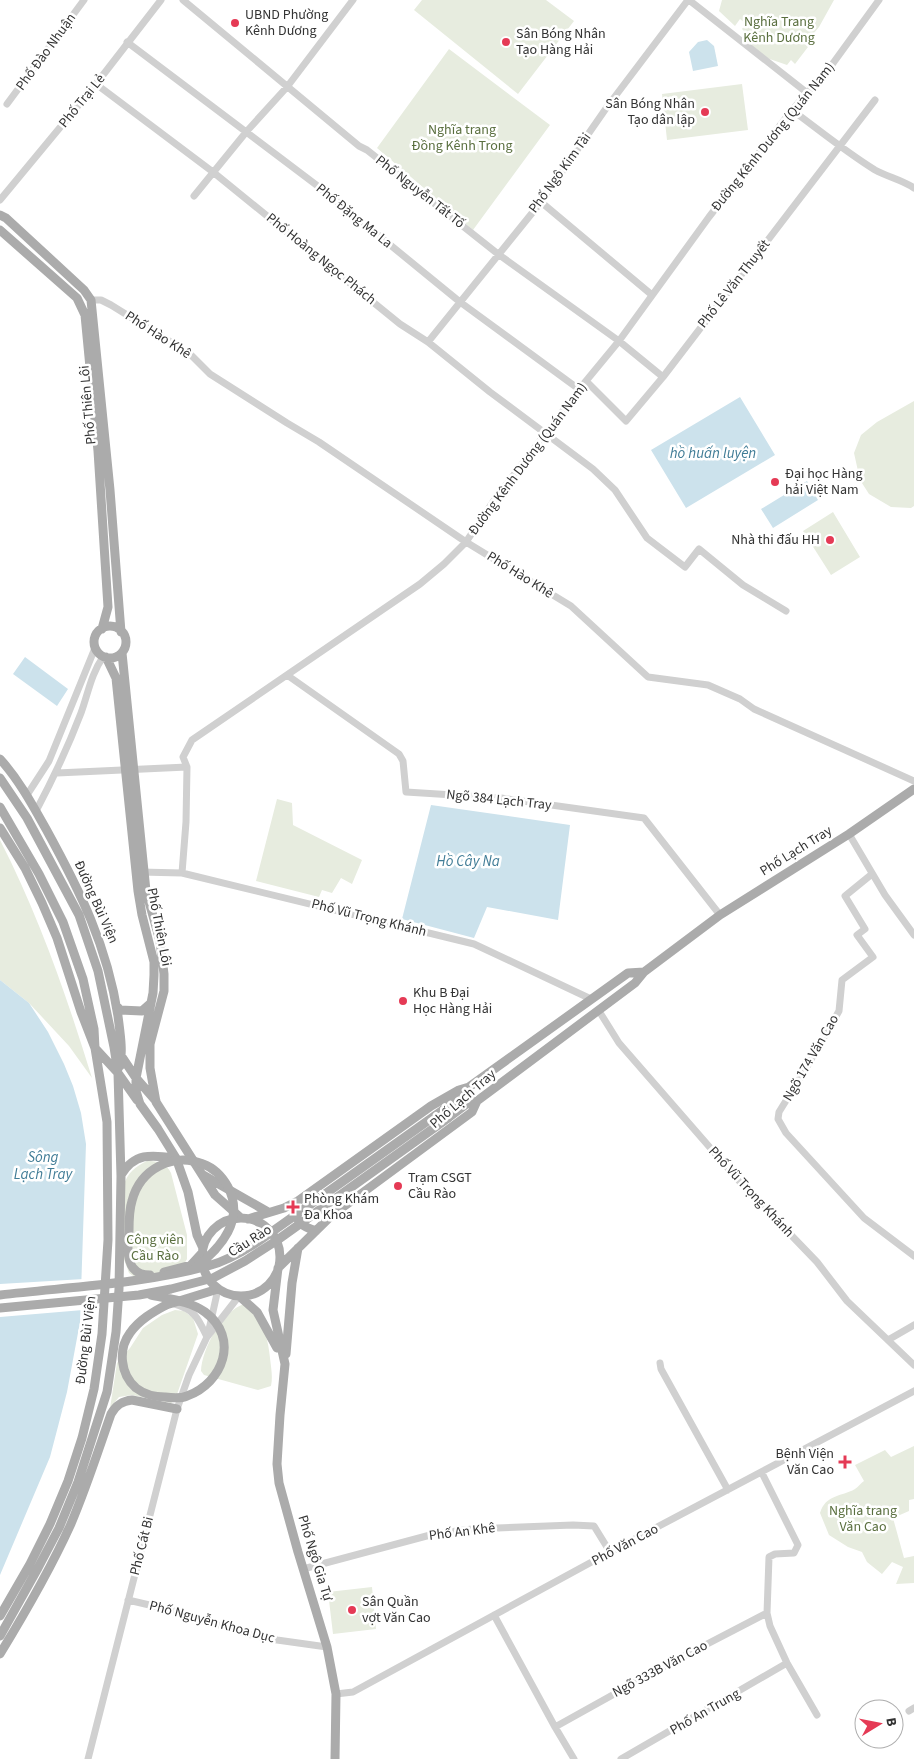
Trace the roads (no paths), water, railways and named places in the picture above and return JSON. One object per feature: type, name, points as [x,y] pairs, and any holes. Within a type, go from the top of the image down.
[{"type":"main road","points":[[0,215],[6,218],[84,290],[91,300],[82,306],[78,298],[0,230]]},
{"type":"main road","name":"Phố Thiên Lôi","points":[[91,300],[122,632]]},
{"type":"main road","name":"Phố Thiên Lôi","points":[[82,306],[85,315],[98,451],[108,607],[102,629]]},
{"type":"main road","points":[[112,627],[122,632],[125,644],[122,652],[114,657],[105,657],[95,648],[95,637],[102,629],[112,627]]},
{"type":"main road","name":"Phố Thiên Lôi","points":[[122,652],[120,679],[140,872],[142,915],[154,962],[153,993],[136,1078],[136,1091],[140,1104],[176,1158],[188,1192],[202,1250]]},
{"type":"main road","name":"Phố Thiên Lôi","points":[[105,657],[120,679]]},
{"type":"main road","name":"Đường Bùi Viện","points":[[0,759],[27,795],[36,811],[78,890],[100,940],[112,979],[120,1034],[122,1056],[118,1073]]},
{"type":"main road","name":"Đường Bùi Viện","points":[[0,778],[27,818],[79,916],[98,971],[118,1073],[121,1176],[119,1289],[116,1332],[107,1392],[82,1484],[0,1636]]},
{"type":"main road","name":"Phố Lạch Tray","points":[[278,1268],[331,1216],[472,1112],[477,1101],[599,1011],[635,983],[644,972],[720,915],[849,834],[914,789]]},
{"type":"main road","name":"Đường Bùi Viện","points":[[0,807],[39,874],[63,922],[83,979],[94,1029],[108,1138],[108,1240],[103,1325],[94,1389],[82,1438],[68,1481],[34,1556],[0,1616]]},
{"type":"main road","name":"Đường Bùi Viện","points":[[0,828],[25,868],[42,903],[57,938],[95,1048]]},
{"type":"main road","name":"Phố Thiên Lôi","points":[[140,872],[160,941],[164,974],[164,992],[150,1044],[150,1068],[156,1102],[214,1195],[244,1218]]},
{"type":"main road","name":"Phố Lạch Tray","points":[[244,1218],[284,1208],[298,1201],[431,1106],[459,1090],[469,1087],[628,973],[644,972]]},
{"type":"main road","points":[[116,1005],[120,1010],[142,1011],[150,1004]]},
{"type":"main road","points":[[114,1047],[156,1102]]},
{"type":"main road","points":[[95,1048],[118,1073],[140,1104]]},
{"type":"main road","name":"Cầu Rào","points":[[0,1308],[146,1294],[213,1278],[238,1266],[288,1233],[446,1114],[469,1087]]},
{"type":"main road","name":"Cầu Rào","points":[[0,1295],[150,1278],[209,1266],[252,1245],[446,1114],[468,1103],[477,1101]]},
{"type":"main road","points":[[121,1176],[126,1167],[139,1158],[158,1154],[176,1158]]},
{"type":"main road","points":[[194,1269],[221,1244],[230,1231],[234,1214],[232,1198],[226,1183],[209,1166],[194,1160],[172,1160],[158,1166],[147,1174],[137,1187],[132,1201],[128,1248],[130,1262],[137,1272],[142,1275],[153,1274],[190,1265],[202,1250],[213,1230],[226,1221],[244,1218],[265,1226],[273,1235],[278,1245],[280,1257],[273,1280],[264,1289],[252,1295],[239,1296],[228,1294],[210,1282],[202,1263],[202,1250]]},
{"type":"main road","points":[[200,1174],[268,1212]]},
{"type":"main road","points":[[298,1201],[295,1210],[298,1221],[305,1227],[316,1231]]},
{"type":"main road","points":[[285,1364],[292,1283],[298,1248]]},
{"type":"main road","name":"Phố Ngô Gia Tự","points":[[278,1268],[273,1310],[285,1364],[277,1464],[279,1483],[327,1647],[336,1694],[335,1759]]},
{"type":"main road","points":[[146,1294],[184,1302],[197,1307],[212,1318],[222,1338],[224,1353],[217,1374],[204,1388],[186,1397],[158,1397],[137,1388],[124,1371],[123,1352],[130,1333],[149,1315],[169,1304],[218,1289]]},
{"type":"main road","points":[[239,1296],[262,1319],[285,1364]]},
{"type":"main road","name":"Đường Bùi Viện","points":[[0,1654],[53,1561],[111,1414],[119,1404],[132,1400],[177,1409]]},
{"type":"street","name":"Phố Đào Nhuận","points":[[8,104],[84,0]]},
{"type":"street","name":"Phố Trại Lẻ","points":[[0,200],[96,84],[161,0]]},
{"type":"street","name":"Phố Nguyễn Tất Tố","points":[[184,0],[359,146],[368,150],[498,254],[619,341],[663,377]]},
{"type":"street","points":[[194,196],[286,87],[353,0]]},
{"type":"street","points":[[688,0],[806,92]]},
{"type":"street","name":"Phố Ngô Kim Tài","points":[[428,342],[540,202],[607,107],[688,0]]},
{"type":"street","name":"Đường Kênh Dương (Quán Nam)","points":[[182,873],[186,822],[187,767],[184,757],[192,740],[420,584],[466,542],[493,502],[619,341],[709,217],[806,92],[831,66],[879,0]]},
{"type":"street","name":"Phố Đặng Ma La","points":[[127,42],[323,190],[460,302],[580,390]]},
{"type":"street","name":"Phố Hoàng Ngọc Phách","points":[[96,84],[213,172],[400,324],[428,342],[545,434],[594,469],[615,490],[647,538],[685,567],[699,549],[743,584],[786,611]]},
{"type":"street","name":"Phố Lê Văn Thuyết","points":[[586,381],[626,421],[663,377],[755,259],[875,100]]},
{"type":"street","points":[[792,110],[840,147],[876,171],[914,188]]},
{"type":"street","points":[[540,202],[652,295]]},
{"type":"street","name":"Phố Hào Khê","points":[[91,300],[101,300],[111,305],[190,354],[210,374],[286,424],[319,442],[466,542],[571,606],[648,676],[708,685],[740,699],[754,709],[914,780]]},
{"type":"street","points":[[27,795],[49,761],[95,648]]},
{"type":"street","points":[[36,811],[56,772],[81,712],[96,667],[105,657]]},
{"type":"street","name":"Ngõ 384 Lạch Tray","points":[[287,675],[400,754],[403,761],[406,792],[501,798],[644,818],[720,915]]},
{"type":"street","points":[[56,772],[187,767]]},
{"type":"street","points":[[849,834],[884,895],[914,935]]},
{"type":"street","name":"Phố Vũ Trọng Khánh","points":[[140,872],[182,873],[474,944],[591,1000]]},
{"type":"street","name":"Ngõ 174 Văn Cao","points":[[872,874],[845,896],[865,929],[857,935],[873,957],[842,980],[839,1011],[779,1112],[778,1119],[786,1133],[864,1218],[914,1256]]},
{"type":"street","name":"Phố Vũ Trọng Khánh","points":[[599,1011],[619,1044],[734,1175],[817,1262],[847,1301],[914,1365]]},
{"type":"street","name":"Phố Cát Bi","points":[[208,1337],[218,1289]]},
{"type":"street","name":"Phố Cát Bi","points":[[88,1759],[177,1409],[189,1375],[208,1337],[239,1296]]},
{"type":"street","points":[[169,1304],[185,1307],[196,1315],[208,1337]]},
{"type":"street","points":[[888,1340],[914,1325]]},
{"type":"street","points":[[660,1362],[660,1369],[728,1490]]},
{"type":"street","name":"Phố Văn Cao","points":[[336,1694],[353,1692],[610,1552],[914,1391]]},
{"type":"street","points":[[762,1472],[798,1544],[794,1553],[769,1556],[767,1613],[770,1626],[787,1663],[817,1715]]},
{"type":"street","name":"Phố An Khê","points":[[303,1569],[434,1534],[472,1529],[573,1525],[594,1526],[610,1552]]},
{"type":"street","name":"Phố Nguyễn Khoa Dục","points":[[128,1600],[171,1610],[247,1634],[327,1647]]},
{"type":"street","name":"Ngõ 333B Văn Cao","points":[[555,1727],[660,1668],[767,1613]]},
{"type":"street","points":[[494,1615],[574,1759]]},
{"type":"street","name":"Phố An Trung","points":[[621,1759],[636,1755],[787,1663]]},
{"type":"water","points":[[707,40],[714,46],[718,66],[693,71],[689,52],[698,42]]},
{"type":"water","name":"hồ huấn luyện","points":[[740,397],[775,455],[686,508],[651,450]]},
{"type":"water","points":[[807,481],[818,500],[773,528],[761,509]]},
{"type":"water","points":[[25,657],[68,689],[57,706],[13,674]]},
{"type":"water","name":"Hồ Cây Na","points":[[431,805],[570,825],[558,920],[487,907],[474,938],[402,919]]},
{"type":"water","name":"Sông Lạch Tray","points":[[0,980],[29,1003],[48,1032],[73,1086],[81,1113],[86,1144],[80,1322],[67,1392],[50,1457],[0,1575]]},
{"type":"place","name":"UBND Phường Kênh Dương","points":[[235,23]]},
{"type":"place","name":"Sân Bóng Nhân Tạo Hàng Hải","points":[[506,42]]},
{"type":"place","name":"Sân Bóng Nhân Tạo dân lập","points":[[705,112]]},
{"type":"place","name":"Đại học Hàng hải Việt Nam","points":[[775,482]]},
{"type":"place","name":"Nhà thi đấu HH","points":[[830,540]]},
{"type":"place","name":"Khu B Đại Học Hàng Hải","points":[[403,1001]]},
{"type":"place","name":"Trạm CSGT Cầu Rào","points":[[398,1186]]},
{"type":"place","name":"Phòng Khám Đa Khoa","points":[[293,1207]]},
{"type":"place","name":"Bệnh Viện Văn Cao","points":[[845,1462]]},
{"type":"place","name":"Sân Quần vợt Văn Cao","points":[[352,1610]]},
{"type":"park label","name":"Nghĩa Trang Kênh Dương","points":[[779,30]]},
{"type":"park label","name":"Nghĩa trang Đồng Kênh Trong","points":[[462,138]]},
{"type":"park label","name":"Công viên Cầu Rào","points":[[155,1248]]},
{"type":"park label","name":"Nghĩa trang Văn Cao","points":[[863,1519]]}]
